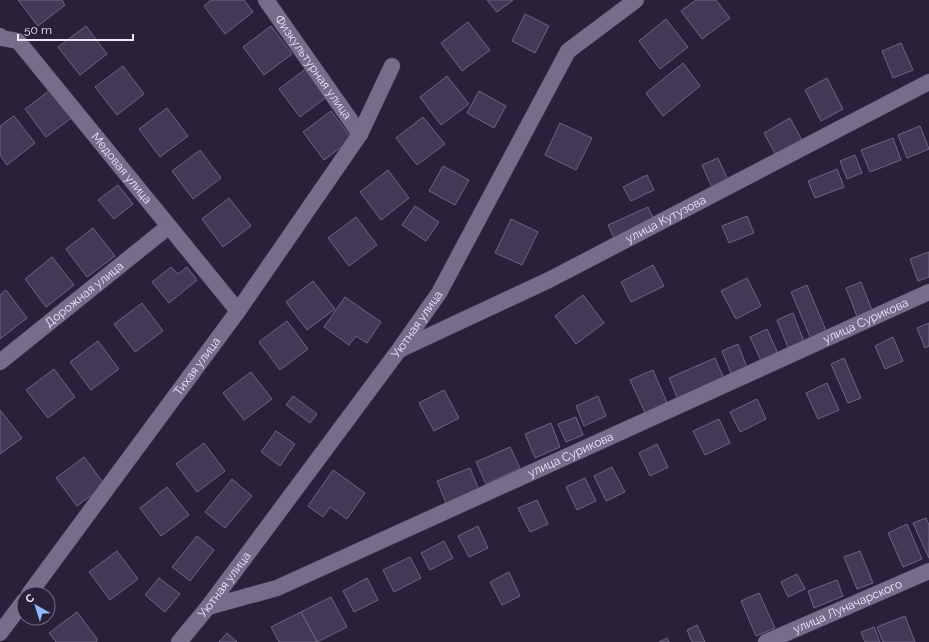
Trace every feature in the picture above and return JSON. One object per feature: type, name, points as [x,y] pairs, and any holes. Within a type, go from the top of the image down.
[{"type":"street","name":"Физкультурная улица","points":[[266,0],[360,134]]},
{"type":"street","name":"Уютная улица","points":[[179,642],[208,607],[399,350],[439,293],[568,51],[636,0]]},
{"type":"street","name":"Медовая улица","points":[[1,40],[18,41],[168,227],[238,310]]},
{"type":"street","name":"Тихая улица","points":[[35,586],[238,310],[360,134],[392,66]]},
{"type":"street","name":"улица Кутузова","points":[[399,350],[549,280],[929,82]]},
{"type":"street","name":"Дорожная улица","points":[[0,362],[168,227]]},
{"type":"street","name":"улица Сурикова","points":[[208,607],[277,588],[929,292]]},
{"type":"street","name":"улица Луначарского","points":[[766,642],[929,571]]},
{"type":"street","points":[[0,633],[16,612]]},
{"type":"building","points":[[18,0],[62,0],[65,5],[38,26]]},
{"type":"building","points":[[211,0],[244,0],[253,12],[225,34],[204,6]]},
{"type":"building","points":[[487,0],[513,0],[497,12]]},
{"type":"building","points":[[696,0],[716,0],[730,18],[702,39],[681,11]]},
{"type":"building","points":[[525,14],[549,26],[535,53],[512,41]]},
{"type":"building","points":[[666,19],[688,47],[660,69],[639,41]]},
{"type":"building","points":[[468,22],[490,50],[462,71],[441,43]]},
{"type":"building","points":[[86,26],[107,54],[80,75],[58,47]]},
{"type":"building","points":[[271,26],[292,54],[264,75],[243,47]]},
{"type":"building","points":[[901,43],[913,70],[893,78],[882,51]]},
{"type":"building","points":[[683,63],[700,86],[663,116],[646,93]]},
{"type":"building","points":[[123,66],[144,94],[117,115],[95,87]]},
{"type":"building","points":[[307,68],[328,96],[300,117],[279,89]]},
{"type":"building","points":[[447,76],[469,104],[441,125],[420,97]]},
{"type":"building","points":[[827,78],[843,109],[821,121],[805,90]]},
{"type":"building","points":[[53,88],[74,116],[46,137],[25,109]]},
{"type":"building","points":[[479,91],[506,106],[494,128],[467,113]]},
{"type":"building","points":[[167,108],[188,136],[160,157],[139,129]]},
{"type":"building","points":[[331,111],[352,139],[324,160],[303,132]]},
{"type":"building","points":[[14,116],[35,143],[7,165],[0,155],[0,126]]},
{"type":"building","points":[[423,117],[445,144],[417,165],[396,138]]},
{"type":"building","points":[[790,118],[803,142],[777,157],[764,133]]},
{"type":"building","points":[[560,123],[592,138],[576,170],[545,155]]},
{"type":"building","points":[[920,126],[929,149],[907,158],[898,135]]},
{"type":"building","points":[[893,138],[901,160],[870,172],[861,150]]},
{"type":"building","points":[[200,150],[221,178],[193,199],[172,171]]},
{"type":"building","points":[[855,155],[862,173],[847,179],[840,161]]},
{"type":"building","points":[[718,158],[729,182],[713,190],[702,165]]},
{"type":"building","points":[[443,166],[469,180],[455,205],[429,191]]},
{"type":"building","points":[[837,169],[844,187],[815,198],[808,181]]},
{"type":"building","points":[[388,170],[409,198],[381,220],[360,192]]},
{"type":"building","points":[[647,175],[654,190],[631,201],[623,187]]},
{"type":"building","points":[[118,185],[133,204],[114,219],[98,200]]},
{"type":"building","points":[[229,198],[251,226],[223,247],[202,219]]},
{"type":"building","points":[[415,206],[439,222],[426,241],[402,225]]},
{"type":"building","points":[[648,207],[656,224],[616,242],[608,225]]},
{"type":"building","points":[[747,216],[754,233],[729,243],[722,226]]},
{"type":"building","points":[[356,217],[377,245],[349,266],[328,238]]},
{"type":"building","points":[[511,219],[538,232],[522,265],[495,253]]},
{"type":"building","points":[[93,228],[115,256],[87,277],[66,249]]},
{"type":"building","points":[[929,252],[929,277],[918,281],[910,259]]},
{"type":"building","points":[[52,257],[74,285],[46,307],[25,279]]},
{"type":"building","points":[[653,265],[664,286],[631,302],[621,282]]},
{"type":"building","points":[[171,267],[178,274],[187,267],[197,280],[169,303],[152,282]]},
{"type":"building","points":[[747,278],[761,306],[736,319],[721,291]]},
{"type":"building","points":[[313,281],[335,309],[307,330],[286,302]]},
{"type":"building","points":[[861,282],[873,313],[858,319],[846,288]]},
{"type":"building","points":[[807,285],[827,333],[811,339],[791,292]]},
{"type":"building","points":[[6,290],[27,318],[0,339],[0,295]]},
{"type":"building","points":[[583,295],[604,323],[576,344],[555,316]]},
{"type":"building","points":[[345,297],[381,322],[367,343],[356,336],[349,345],[324,327]]},
{"type":"building","points":[[142,303],[163,331],[135,352],[114,324]]},
{"type":"building","points":[[793,313],[805,344],[789,350],[777,320]]},
{"type":"building","points":[[287,321],[308,349],[280,370],[259,342]]},
{"type":"building","points":[[929,323],[929,346],[925,348],[917,328]]},
{"type":"building","points":[[767,329],[779,356],[762,363],[750,337]]},
{"type":"building","points":[[893,337],[903,361],[885,369],[875,346]]},
{"type":"building","points":[[98,341],[119,369],[91,390],[70,362]]},
{"type":"building","points":[[738,344],[748,370],[732,376],[722,351]]},
{"type":"building","points":[[715,358],[725,381],[679,402],[669,378]]},
{"type":"building","points":[[844,358],[861,398],[848,403],[831,364]]},
{"type":"building","points":[[54,369],[75,397],[48,418],[26,390]]},
{"type":"building","points":[[653,370],[668,405],[646,415],[630,380]]},
{"type":"building","points":[[251,372],[272,399],[244,420],[223,393]]},
{"type":"building","points":[[827,383],[839,410],[818,419],[806,393]]},
{"type":"building","points":[[444,390],[459,418],[434,431],[419,403]]},
{"type":"building","points":[[293,396],[317,414],[310,423],[286,405]]},
{"type":"building","points":[[598,396],[606,416],[584,426],[576,406]]},
{"type":"building","points":[[757,399],[766,419],[740,432],[730,412]]},
{"type":"building","points":[[0,410],[22,438],[0,454]]},
{"type":"building","points":[[576,417],[583,435],[566,442],[558,424]]},
{"type":"building","points":[[719,419],[730,443],[705,455],[693,431]]},
{"type":"building","points":[[551,423],[560,447],[535,458],[525,434]]},
{"type":"building","points":[[276,431],[295,444],[280,466],[261,452]]},
{"type":"building","points":[[204,443],[225,471],[197,492],[176,464]]},
{"type":"building","points":[[657,444],[668,467],[650,476],[639,453]]},
{"type":"building","points":[[510,447],[520,468],[486,484],[476,462]]},
{"type":"building","points":[[84,457],[105,485],[77,506],[56,478]]},
{"type":"building","points":[[612,467],[625,492],[606,501],[594,476]]},
{"type":"building","points":[[470,468],[479,490],[446,503],[437,481]]},
{"type":"building","points":[[333,470],[365,493],[347,519],[330,507],[323,517],[308,506]]},
{"type":"building","points":[[585,478],[596,501],[577,510],[566,487]]},
{"type":"building","points":[[232,479],[252,496],[225,528],[205,512]]},
{"type":"building","points":[[167,487],[189,515],[161,536],[140,508]]},
{"type":"building","points":[[537,500],[548,524],[530,532],[518,508]]},
{"type":"building","points":[[926,518],[929,525],[929,558],[913,523]]},
{"type":"building","points":[[907,524],[922,559],[903,567],[888,533]]},
{"type":"building","points":[[478,526],[488,548],[469,557],[458,536]]},
{"type":"building","points":[[197,536],[214,550],[190,581],[172,567]]},
{"type":"building","points":[[444,541],[453,558],[430,570],[421,553]]},
{"type":"building","points":[[117,551],[138,579],[110,600],[89,572]]},
{"type":"building","points":[[860,551],[873,583],[857,589],[844,557]]},
{"type":"building","points":[[410,557],[421,578],[394,592],[383,570]]},
{"type":"building","points":[[509,572],[520,596],[502,605],[490,582]]},
{"type":"building","points":[[797,574],[805,589],[788,597],[781,582]]},
{"type":"building","points":[[159,578],[180,594],[165,612],[145,595]]},
{"type":"building","points":[[367,578],[378,600],[354,612],[343,591]]},
{"type":"building","points":[[837,580],[843,596],[814,608],[808,591]]},
{"type":"building","points":[[759,593],[775,628],[756,636],[741,601]]},
{"type":"building","points":[[331,597],[347,627],[317,642],[301,612]]},
{"type":"building","points":[[77,612],[98,640],[96,642],[56,642],[49,633]]},
{"type":"building","points":[[301,612],[317,642],[279,642],[271,627]]},
{"type":"building","points":[[905,616],[915,642],[883,642],[877,627]]},
{"type":"building","points":[[697,625],[705,642],[692,642],[687,630]]},
{"type":"building","points":[[874,627],[880,642],[865,642],[861,632]]},
{"type":"building","points":[[227,633],[237,642],[219,642]]},
{"type":"building","points":[[667,638],[669,642],[659,642]]}]
